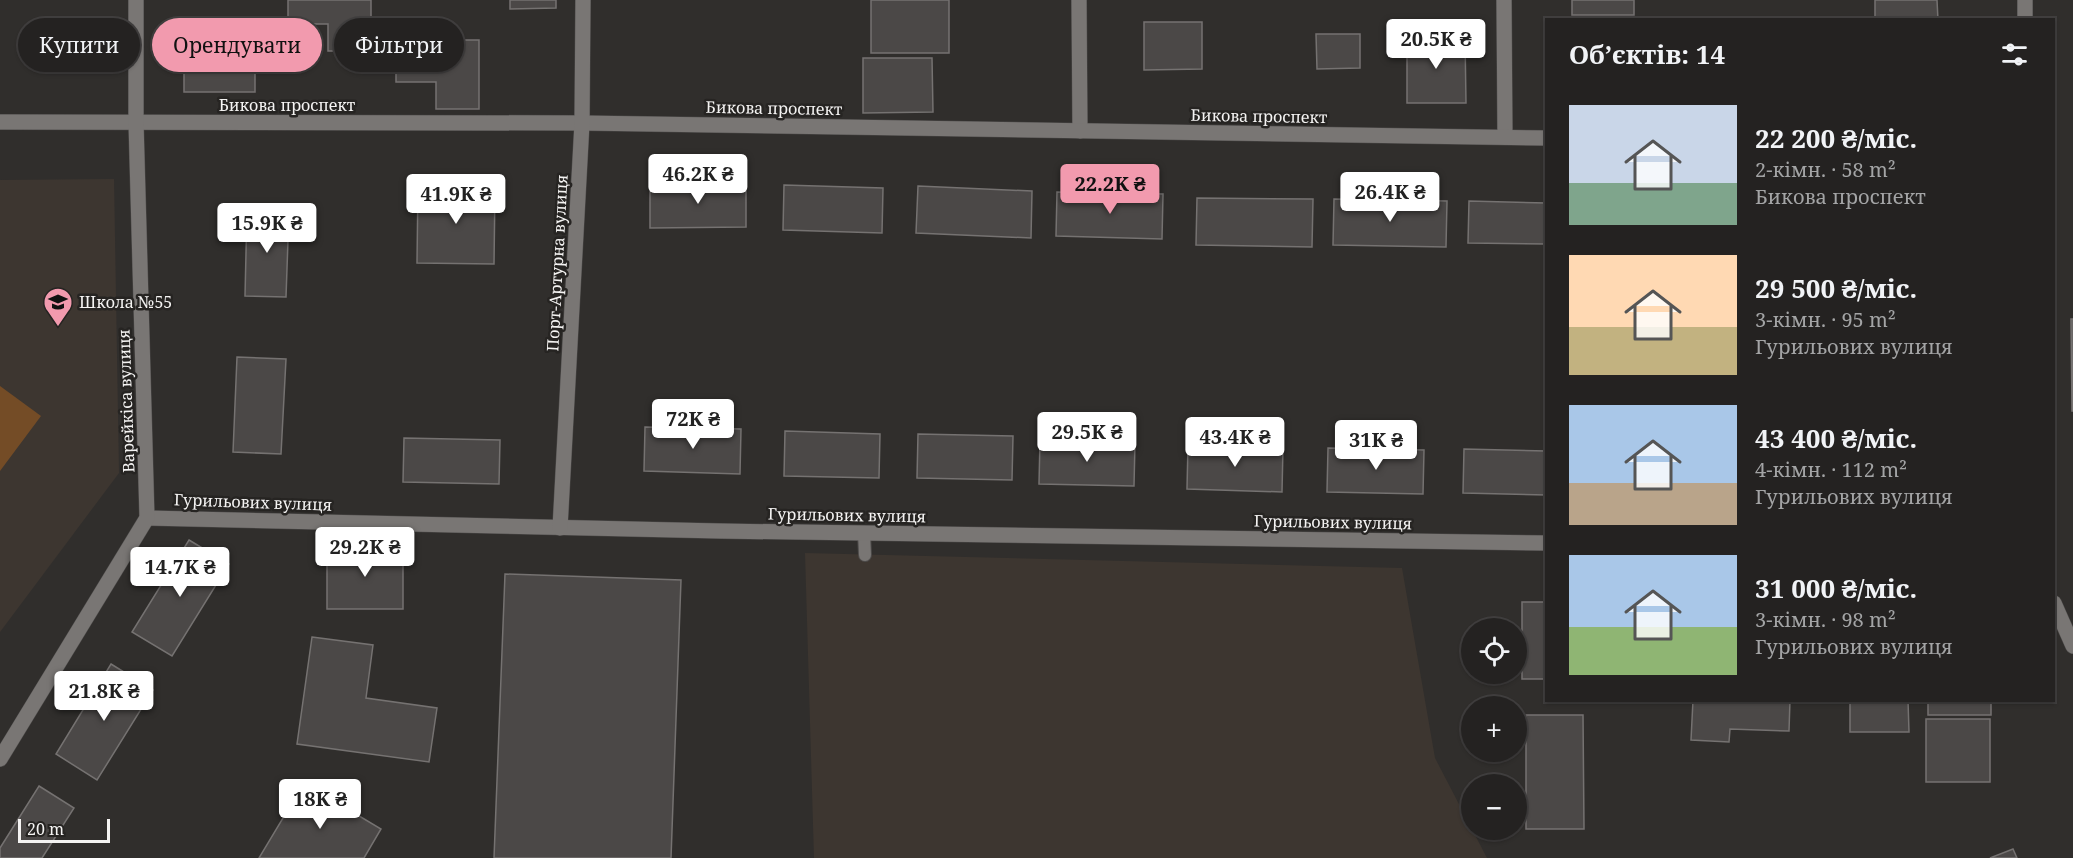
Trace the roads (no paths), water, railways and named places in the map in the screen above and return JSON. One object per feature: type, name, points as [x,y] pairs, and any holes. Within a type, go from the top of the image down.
[{"type":"street","name":"Варейкіса вулиця","points":[[136,0],[136,122],[147,518]]},
{"type":"street","name":"Порт-Артурна вулиця","points":[[560,528],[582,123],[583,0]]},
{"type":"street","points":[[1079,0],[1080,131]]},
{"type":"street","points":[[1504,0],[1505,137]]},
{"type":"street","points":[[2025,0],[2025,18]]},
{"type":"street","name":"Бикова проспект","points":[[0,122],[582,123],[1545,138]]},
{"type":"street","points":[[0,759],[147,518]]},
{"type":"street","name":"Гурильових вулиця","points":[[147,518],[560,528],[1545,543]]},
{"type":"street","points":[[2055,605],[2073,646]]},
{"type":"lane","points":[[864,533],[865,555]]},
{"type":"place","name":"Школа №55","points":[[58,328]]}]
